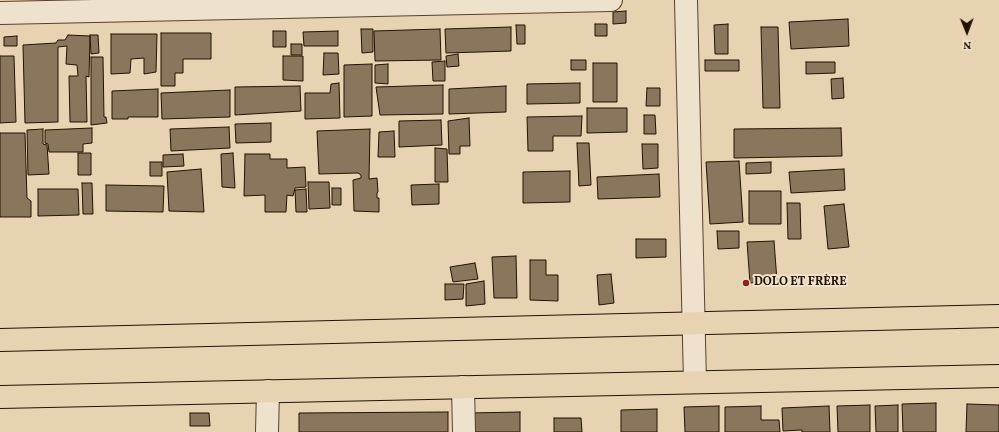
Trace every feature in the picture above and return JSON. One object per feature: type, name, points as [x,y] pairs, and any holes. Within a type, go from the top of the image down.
[{"type":"main road","points":[[0,340],[999,316]]},
{"type":"main road","points":[[0,397],[999,376]]},
{"type":"street","points":[[0,13],[611,0]]},
{"type":"street","points":[[686,0],[695,382]]},
{"type":"street","points":[[463,387],[464,432]]},
{"type":"street","points":[[267,432],[268,391]]},
{"type":"building","points":[[626,11],[626,23],[613,24],[613,12]]},
{"type":"building","points":[[848,19],[849,46],[791,49],[789,22]]},
{"type":"building","points":[[595,24],[607,24],[607,36],[595,36]]},
{"type":"building","points":[[728,24],[728,54],[715,54],[714,25]]},
{"type":"building","points":[[516,25],[525,25],[525,44],[517,44]]},
{"type":"building","points":[[511,27],[511,51],[446,53],[445,29]]},
{"type":"building","points":[[761,27],[778,27],[780,108],[763,108]]},
{"type":"building","points":[[361,29],[373,29],[373,52],[362,53]]},
{"type":"building","points":[[440,29],[441,60],[375,61],[374,31]]},
{"type":"building","points":[[273,31],[286,31],[286,47],[273,47]]},
{"type":"building","points":[[338,31],[338,46],[304,46],[303,32]]},
{"type":"building","points":[[161,33],[211,33],[211,59],[183,59],[183,73],[175,73],[175,86],[161,86]]},
{"type":"building","points":[[111,34],[157,34],[156,72],[144,74],[144,58],[131,59],[130,73],[111,74]]},
{"type":"building","points":[[68,35],[90,36],[89,77],[86,76],[87,122],[70,122],[69,76],[78,76],[77,65],[66,64],[67,46],[58,47],[58,122],[25,123],[23,45],[56,43],[58,40],[65,40]]},
{"type":"building","points":[[90,35],[98,35],[99,53],[91,54]]},
{"type":"building","points":[[17,36],[17,46],[4,46],[4,37]]},
{"type":"building","points":[[291,44],[302,44],[302,55],[291,55]]},
{"type":"building","points":[[324,53],[338,53],[339,74],[323,75]]},
{"type":"building","points":[[458,54],[459,66],[447,67],[446,56]]},
{"type":"building","points":[[0,56],[14,56],[16,122],[0,123]]},
{"type":"building","points":[[283,56],[303,56],[303,81],[283,80]]},
{"type":"building","points":[[91,57],[103,57],[104,117],[106,117],[107,123],[91,125]]},
{"type":"building","points":[[571,60],[586,60],[586,70],[571,70]]},
{"type":"building","points":[[705,60],[739,60],[739,71],[705,71]]},
{"type":"building","points":[[445,61],[445,81],[433,81],[432,62]]},
{"type":"building","points":[[806,62],[835,62],[835,73],[806,74]]},
{"type":"building","points":[[593,63],[617,63],[617,102],[593,102]]},
{"type":"building","points":[[372,64],[372,116],[344,117],[344,65]]},
{"type":"building","points":[[388,64],[388,84],[375,83],[375,65]]},
{"type":"building","points":[[843,78],[844,98],[832,99],[831,79]]},
{"type":"building","points":[[339,83],[340,118],[305,119],[305,93],[330,93],[331,84]]},
{"type":"building","points":[[580,83],[580,103],[527,104],[527,84]]},
{"type":"building","points":[[443,85],[443,114],[380,115],[376,87]]},
{"type":"building","points":[[300,86],[301,111],[235,115],[235,87]]},
{"type":"building","points":[[506,86],[506,112],[449,114],[449,89]]},
{"type":"building","points":[[647,88],[660,88],[660,106],[646,106]]},
{"type":"building","points":[[158,89],[158,117],[128,117],[128,119],[112,119],[112,91]]},
{"type":"building","points":[[230,90],[230,117],[162,119],[161,93]]},
{"type":"building","points":[[587,108],[627,108],[627,132],[587,133]]},
{"type":"building","points":[[644,115],[655,115],[656,134],[644,134]]},
{"type":"building","points":[[582,116],[581,136],[553,136],[553,151],[528,151],[527,117]]},
{"type":"building","points":[[469,118],[470,146],[460,146],[460,154],[449,154],[448,121]]},
{"type":"building","points":[[441,120],[442,145],[399,147],[399,121]]},
{"type":"building","points":[[271,123],[271,142],[236,143],[235,124]]},
{"type":"building","points":[[229,127],[230,148],[171,151],[170,129]]},
{"type":"building","points":[[92,128],[92,143],[83,144],[83,152],[49,152],[48,144],[45,143],[45,130]]},
{"type":"building","points":[[841,128],[842,156],[734,158],[734,129]]},
{"type":"building","points":[[43,129],[43,144],[47,145],[49,174],[28,175],[27,130]]},
{"type":"building","points":[[370,129],[369,179],[377,178],[379,212],[354,211],[353,180],[361,178],[361,175],[358,173],[319,174],[317,131]]},
{"type":"building","points":[[394,131],[395,157],[378,157],[379,132]]},
{"type":"building","points":[[0,133],[25,133],[27,198],[31,201],[31,217],[0,217]]},
{"type":"building","points":[[577,143],[589,143],[591,185],[579,186]]},
{"type":"building","points":[[642,144],[658,144],[658,168],[643,169]]},
{"type":"building","points":[[435,148],[447,149],[448,182],[435,182]]},
{"type":"building","points":[[78,153],[91,153],[91,175],[78,175]]},
{"type":"building","points":[[233,153],[235,188],[222,187],[221,154]]},
{"type":"building","points":[[183,154],[184,166],[163,167],[163,155]]},
{"type":"building","points":[[245,154],[270,154],[270,159],[287,159],[287,168],[305,167],[306,187],[295,188],[293,196],[287,195],[286,212],[265,212],[265,195],[244,196]]},
{"type":"building","points":[[739,161],[743,222],[710,224],[706,162]]},
{"type":"building","points":[[150,162],[162,162],[162,176],[150,176]]},
{"type":"building","points":[[771,162],[771,173],[746,174],[746,163]]},
{"type":"building","points":[[201,169],[204,212],[169,211],[167,172]]},
{"type":"building","points":[[844,169],[845,190],[791,193],[789,172]]},
{"type":"building","points":[[570,171],[570,202],[523,203],[523,172]]},
{"type":"building","points":[[659,174],[660,197],[598,199],[597,177]]},
{"type":"building","points":[[308,182],[329,182],[330,208],[309,209]]},
{"type":"building","points":[[82,183],[92,183],[93,214],[83,214]]},
{"type":"building","points":[[439,184],[439,204],[412,205],[411,185]]},
{"type":"building","points":[[106,185],[164,186],[163,212],[106,211]]},
{"type":"building","points":[[332,188],[341,188],[341,205],[332,205]]},
{"type":"building","points":[[38,189],[78,189],[79,215],[38,216]]},
{"type":"building","points":[[306,189],[307,212],[296,212],[295,190]]},
{"type":"building","points":[[749,191],[781,191],[781,224],[749,224]]},
{"type":"building","points":[[787,203],[800,203],[801,239],[788,239]]},
{"type":"building","points":[[844,204],[849,247],[828,249],[824,206]]},
{"type":"building","points":[[717,231],[739,231],[739,248],[718,249]]},
{"type":"building","points":[[636,239],[666,239],[666,257],[636,258]]},
{"type":"building","points":[[774,241],[777,281],[750,283],[747,242]]},
{"type":"building","points":[[516,256],[517,298],[494,298],[492,257]]},
{"type":"building","points":[[530,260],[546,260],[546,275],[558,275],[558,301],[530,300]]},
{"type":"building","points":[[475,263],[478,279],[453,282],[450,267]]},
{"type":"building","points":[[611,274],[614,303],[599,305],[597,275]]},
{"type":"building","points":[[484,281],[485,304],[466,306],[466,284]]},
{"type":"building","points":[[445,284],[464,284],[463,299],[445,300]]},
{"type":"building","points":[[936,403],[936,432],[903,432],[902,404]]},
{"type":"building","points":[[967,404],[999,405],[999,432],[966,432]]},
{"type":"building","points":[[870,405],[870,432],[838,432],[837,406]]},
{"type":"building","points":[[898,405],[898,432],[876,432],[875,406]]},
{"type":"building","points":[[719,406],[719,432],[685,432],[684,407]]},
{"type":"building","points":[[761,406],[761,420],[779,420],[780,432],[725,432],[725,407]]},
{"type":"building","points":[[829,406],[830,432],[802,432],[802,430],[783,431],[782,408]]},
{"type":"building","points":[[657,409],[657,432],[621,432],[621,410]]},
{"type":"building","points":[[448,412],[448,432],[299,432],[299,413]]},
{"type":"building","points":[[520,412],[520,432],[469,432],[469,413]]},
{"type":"building","points":[[190,413],[209,413],[210,426],[190,426]]},
{"type":"building","points":[[554,418],[581,418],[582,432],[554,432]]},
{"type":"place","name":"DOLO ET FRÈRE","points":[[746,283]]}]
